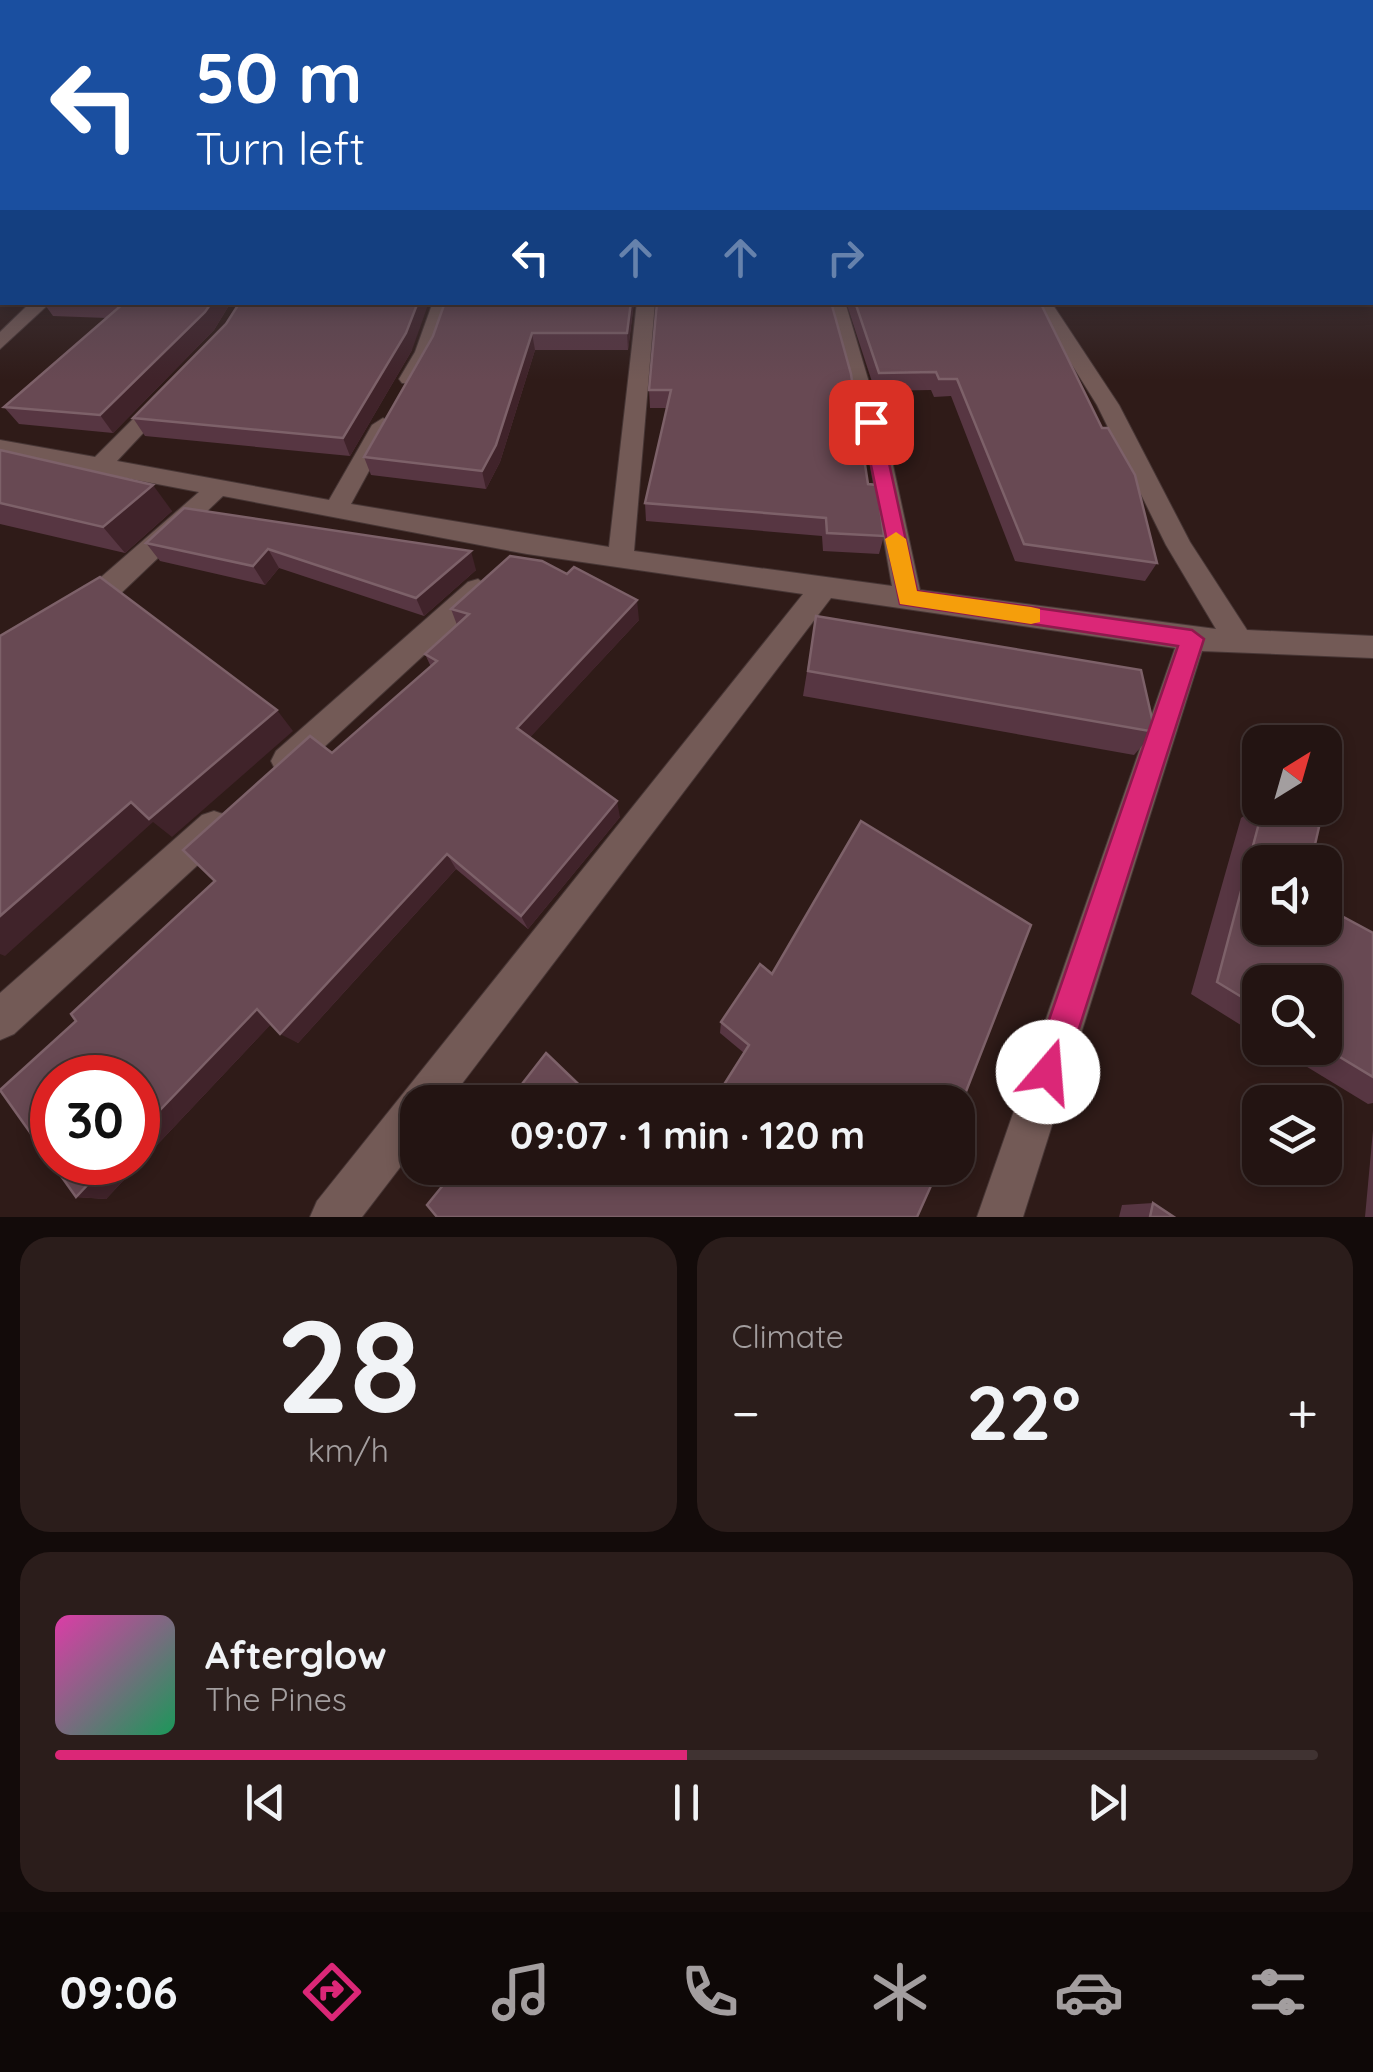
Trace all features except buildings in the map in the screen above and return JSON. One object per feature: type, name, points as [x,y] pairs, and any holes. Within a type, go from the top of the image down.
[{"type":"street","points":[[0,343],[39,305]]},
{"type":"street","points":[[334,512],[425,352],[441,305]]},
{"type":"street","points":[[620,557],[646,305]]},
{"type":"street","points":[[837,305],[880,456],[908,598]]},
{"type":"street","points":[[1044,305],[1108,405],[1180,546],[1238,640]]},
{"type":"street","points":[[98,468],[174,388]]},
{"type":"street","points":[[0,448],[527,545],[1192,639],[1373,646]]},
{"type":"street","points":[[61,619],[107,590],[218,488]]},
{"type":"street","points":[[264,783],[527,545]]},
{"type":"street","points":[[436,1085],[824,586]]},
{"type":"street","points":[[1000,1217],[1192,639]]},
{"type":"street","points":[[0,1020],[234,809]]},
{"type":"street","points":[[332,1217],[400,1130]]},
{"type":"slow traffic","points":[[896,539],[908,598],[1031,616]]},
{"type":"route","points":[[871,422],[908,598],[1192,639],[1048,1072]]}]
